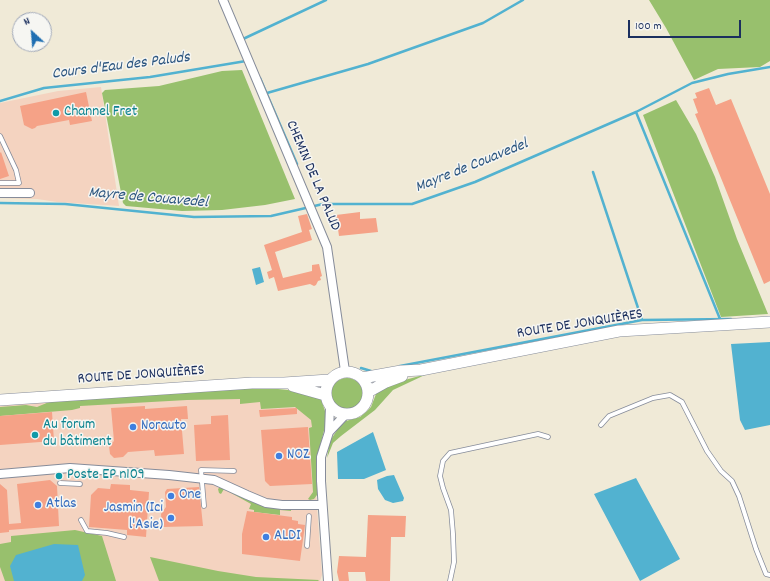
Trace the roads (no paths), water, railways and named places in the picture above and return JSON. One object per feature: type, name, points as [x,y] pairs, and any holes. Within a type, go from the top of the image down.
[{"type":"main road","name":"ROUTE DE JONQUIÈRES","points":[[362,378],[401,371],[420,370],[619,331],[770,322]]},
{"type":"main road","name":"ROUTE DE JONQUIÈRES","points":[[368,392],[386,382],[420,370]]},
{"type":"main road","points":[[329,380],[325,395],[330,406],[340,413],[346,414],[357,411],[366,403],[368,392],[367,386],[362,378],[357,374],[345,371]]},
{"type":"main road","name":"ROUTE DE JONQUIÈRES","points":[[0,400],[252,383],[284,383],[329,380],[338,373],[345,371]]},
{"type":"main road","name":"ROUTE DE JONQUIÈRES","points":[[284,383],[325,395]]},
{"type":"street","name":"CHEMIN DE LA PALUD","points":[[223,0],[327,247],[345,371]]},
{"type":"street","points":[[0,193],[30,193]]},
{"type":"street","points":[[328,581],[322,505],[321,457],[329,432],[330,406]]},
{"type":"street","points":[[329,432],[346,414]]},
{"type":"street","points":[[0,474],[52,469],[85,469],[214,480],[247,496],[266,502],[282,505],[322,505]]},
{"type":"lane","points":[[0,136],[16,170],[19,183],[0,183]]},
{"type":"lane","points":[[601,425],[609,416],[653,398],[670,395],[682,402],[707,451],[722,471],[732,481],[739,496],[756,549],[766,574],[770,576]]},
{"type":"lane","points":[[450,581],[454,562],[453,534],[450,510],[440,476],[443,461],[450,453],[538,434],[548,437]]},
{"type":"lane","points":[[204,506],[202,470],[234,471]]},
{"type":"lane","points":[[60,483],[80,484]]},
{"type":"lane","points":[[307,546],[309,516]]},
{"type":"lane","points":[[81,520],[87,531],[107,533],[124,537]]},
{"type":"water","points":[[260,267],[264,282],[256,285],[252,269]]},
{"type":"water","points":[[770,342],[770,425],[745,430],[740,420],[731,344]]},
{"type":"water","points":[[373,432],[386,470],[364,479],[338,479],[337,452]]},
{"type":"water","points":[[394,475],[404,498],[403,501],[393,503],[385,500],[378,489],[377,480]]},
{"type":"water","points":[[636,478],[680,559],[640,581],[594,494]]},
{"type":"water","points":[[54,544],[78,545],[85,575],[82,581],[14,581],[10,566],[16,555]]},
{"type":"waterway","points":[[243,39],[326,0]]},
{"type":"waterway","points":[[267,93],[368,64],[483,23],[523,0]]},
{"type":"waterway","name":"Cours d'Eau des Paluds","points":[[0,101],[44,88],[150,77],[246,61]]},
{"type":"waterway","name":"Mayre de Couavedel","points":[[0,203],[65,204],[194,217],[271,216],[323,204],[412,204],[475,182],[636,112],[692,83],[728,74],[770,67]]},
{"type":"waterway","points":[[260,78],[297,164]]},
{"type":"waterway","points":[[636,112],[720,319]]},
{"type":"waterway","points":[[593,172],[642,320]]},
{"type":"waterway","points":[[400,366],[642,320],[731,319]]},
{"type":"waterway","points":[[361,368],[371,371]]},
{"type":"place","name":"Channel Fret","points":[[56,113]]},
{"type":"place","name":"Norauto","points":[[133,427]]},
{"type":"place","name":"Au forum du bâtiment","points":[[35,435]]},
{"type":"place","name":"NOZ","points":[[279,456]]},
{"type":"place","name":"Poste EP n109","points":[[59,476]]},
{"type":"place","name":"One","points":[[171,496]]},
{"type":"place","name":"Atlas","points":[[38,505]]},
{"type":"place","name":"Jasmin (Ici l'Asie)","points":[[171,518]]},
{"type":"place","name":"ALDI","points":[[266,537]]}]
